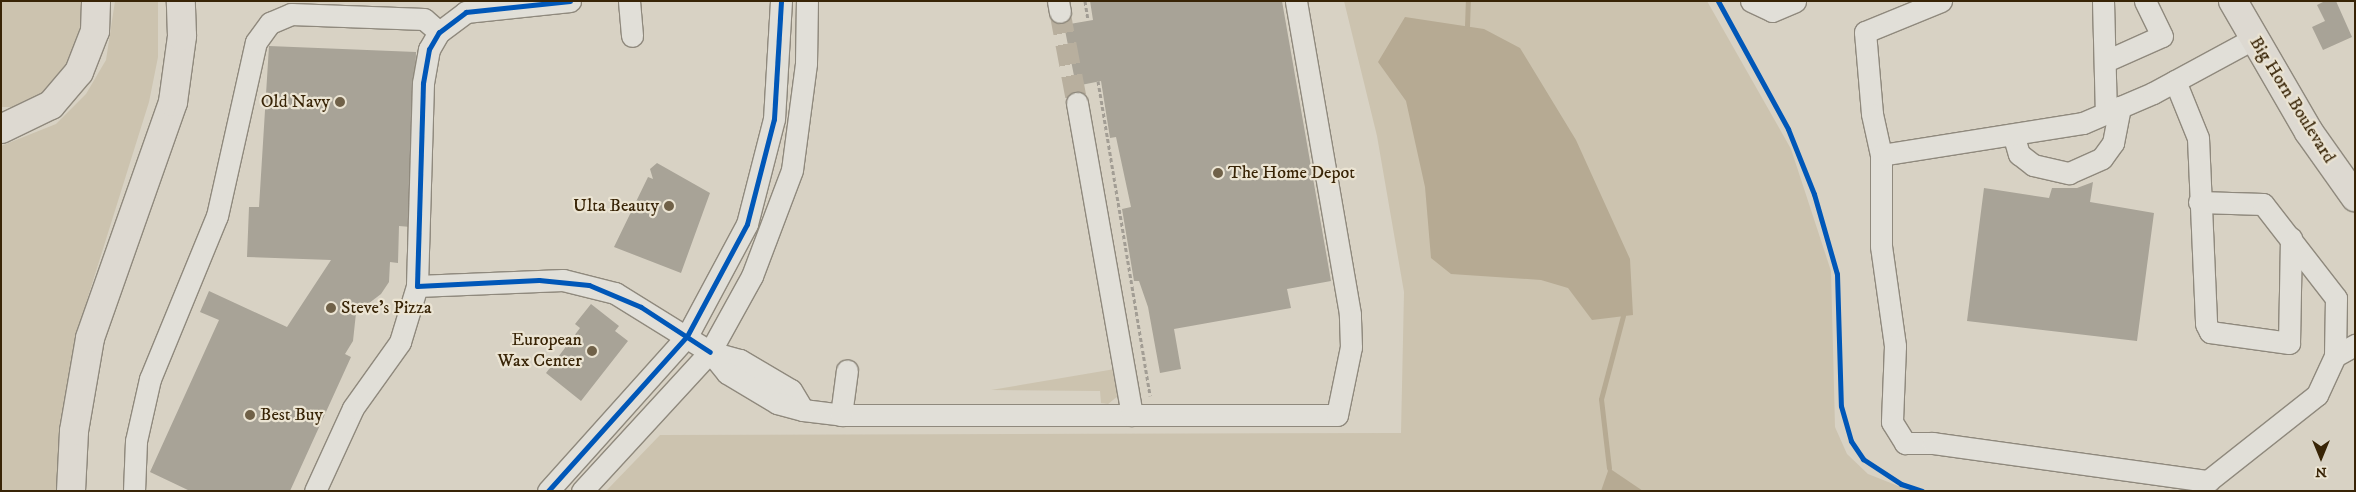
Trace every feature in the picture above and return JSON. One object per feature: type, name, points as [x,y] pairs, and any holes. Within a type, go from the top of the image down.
[{"type":"main road","points":[[1,129],[51,106],[79,72],[95,31],[96,1]]},
{"type":"main road","points":[[71,491],[74,431],[90,338],[173,102],[182,36],[181,1]]},
{"type":"main road","name":"Big Horn Boulevard","points":[[2233,1],[2253,39],[2309,132],[2355,197]]},
{"type":"street","points":[[134,491],[136,440],[150,379],[217,216],[256,42],[270,23],[291,14],[427,17],[466,12],[490,4],[570,1]]},
{"type":"street","points":[[629,1],[632,36]]},
{"type":"street","points":[[548,491],[687,336],[711,296],[757,194],[780,72],[781,1]]},
{"type":"street","points":[[582,491],[710,352],[771,233],[792,170],[806,72],[806,1]]},
{"type":"street","points":[[417,286],[539,280],[589,285],[615,293],[710,352],[727,373],[777,403],[802,410],[841,415],[1337,415],[1351,347],[1350,314],[1296,1]]},
{"type":"street","points":[[1751,1],[1772,11],[1795,1]]},
{"type":"street","points":[[1941,1],[1865,32],[1872,114],[1882,155],[1881,246],[1895,346],[1892,422],[1905,443],[1933,443],[2208,481],[2317,395],[2335,356],[2336,298],[2263,204],[2199,202]]},
{"type":"street","points":[[2014,137],[2019,154],[2033,165],[2050,172],[2078,170],[2102,158],[2113,143],[2113,110],[2106,61],[2103,1]]},
{"type":"street","points":[[2106,61],[2162,36],[2145,1]]},
{"type":"street","points":[[315,491],[353,408],[400,342],[417,286],[423,82],[427,17]]},
{"type":"street","points":[[1882,155],[2014,137],[2083,124],[2175,81],[2253,39]]},
{"type":"street","points":[[2175,81],[2196,125],[2206,324],[2210,332],[2289,344],[2291,238]]},
{"type":"street","points":[[1077,103],[1132,415]]},
{"type":"street","points":[[2335,356],[2355,345]]},
{"type":"street","points":[[841,415],[847,370]]},
{"type":"path","points":[[1085,1],[1088,20]]},
{"type":"path","points":[[1098,81],[1150,396]]},
{"type":"shaded area","points":[[1,1],[88,1],[86,24],[65,75],[28,107],[1,107]]},
{"type":"shaded area","points":[[115,1],[158,1],[158,57],[149,102],[87,300],[68,378],[57,491],[1,491],[1,146],[56,124],[86,94],[106,60]]},
{"type":"shaded area","points":[[1344,1],[1707,1],[1791,149],[1831,271],[1835,427],[1847,454],[1868,474],[1911,491],[606,491],[660,435],[1401,433],[1404,292],[1377,136]]},
{"type":"shaded area","points":[[1405,17],[1484,29],[1520,48],[1576,140],[1630,259],[1633,315],[1592,320],[1568,288],[1541,280],[1451,274],[1431,258],[1425,187],[1406,101],[1378,62]]},
{"type":"shaded area","points":[[1115,369],[1118,396],[1108,404],[1101,403],[1100,391],[991,390]]},
{"type":"shaded area","points":[[1609,468],[1643,491],[1601,491]]},
{"type":"building","name":"The Home Depot","points":[[1090,1],[1282,1],[1331,281],[1287,289],[1291,308],[1174,329],[1181,369],[1160,373],[1148,307],[1139,281],[1134,281],[1122,209],[1131,207],[1116,137],[1110,138],[1101,81],[1076,86],[1064,25],[1093,20]]},
{"type":"building","points":[[2325,1],[2336,1],[2352,37],[2323,50],[2312,27],[2325,21],[2317,5]]},
{"type":"building","points":[[269,46],[416,52],[411,227],[399,226],[398,263],[390,262],[389,282],[381,294],[356,313],[353,341],[345,354],[351,357],[290,491],[190,491],[150,472],[219,320],[200,312],[209,291],[287,327],[331,260],[247,257],[249,207],[259,207]]},
{"type":"building","name":"Ulta Beauty","points":[[657,163],[710,193],[681,273],[614,247],[648,177],[653,179],[650,169]]},
{"type":"building","points":[[2093,182],[2090,202],[2154,213],[2137,341],[1967,321],[1984,188],[2049,198],[2052,188],[2077,188]]},
{"type":"building","name":"European Wax Center","points":[[591,304],[619,326],[615,331],[628,341],[581,401],[546,373],[580,328],[575,324]]},
{"type":"waterway","points":[[1467,26],[1468,1]]},
{"type":"waterway","points":[[1609,468],[1601,399],[1623,316]]},
{"type":"tunnel","points":[[1060,12],[1077,103]]},
{"type":"cycle path","points":[[570,1],[466,12],[439,32],[429,49],[423,83],[417,286],[539,280],[589,285],[641,307],[710,352]]},
{"type":"cycle path","points":[[548,491],[687,336],[747,224],[774,119],[781,1]]},
{"type":"cycle path","points":[[1718,1],[1788,129],[1814,194],[1837,274],[1841,406],[1851,441],[1863,459],[1901,484],[1922,491]]},
{"type":"place","name":"Old Navy","points":[[340,102]]},
{"type":"place","name":"The Home Depot","points":[[1218,173]]},
{"type":"place","name":"Ulta Beauty","points":[[669,206]]},
{"type":"place","name":"Steve's Pizza","points":[[331,308]]},
{"type":"place","name":"European Wax Center","points":[[592,351]]},
{"type":"place","name":"Best Buy","points":[[250,415]]}]
